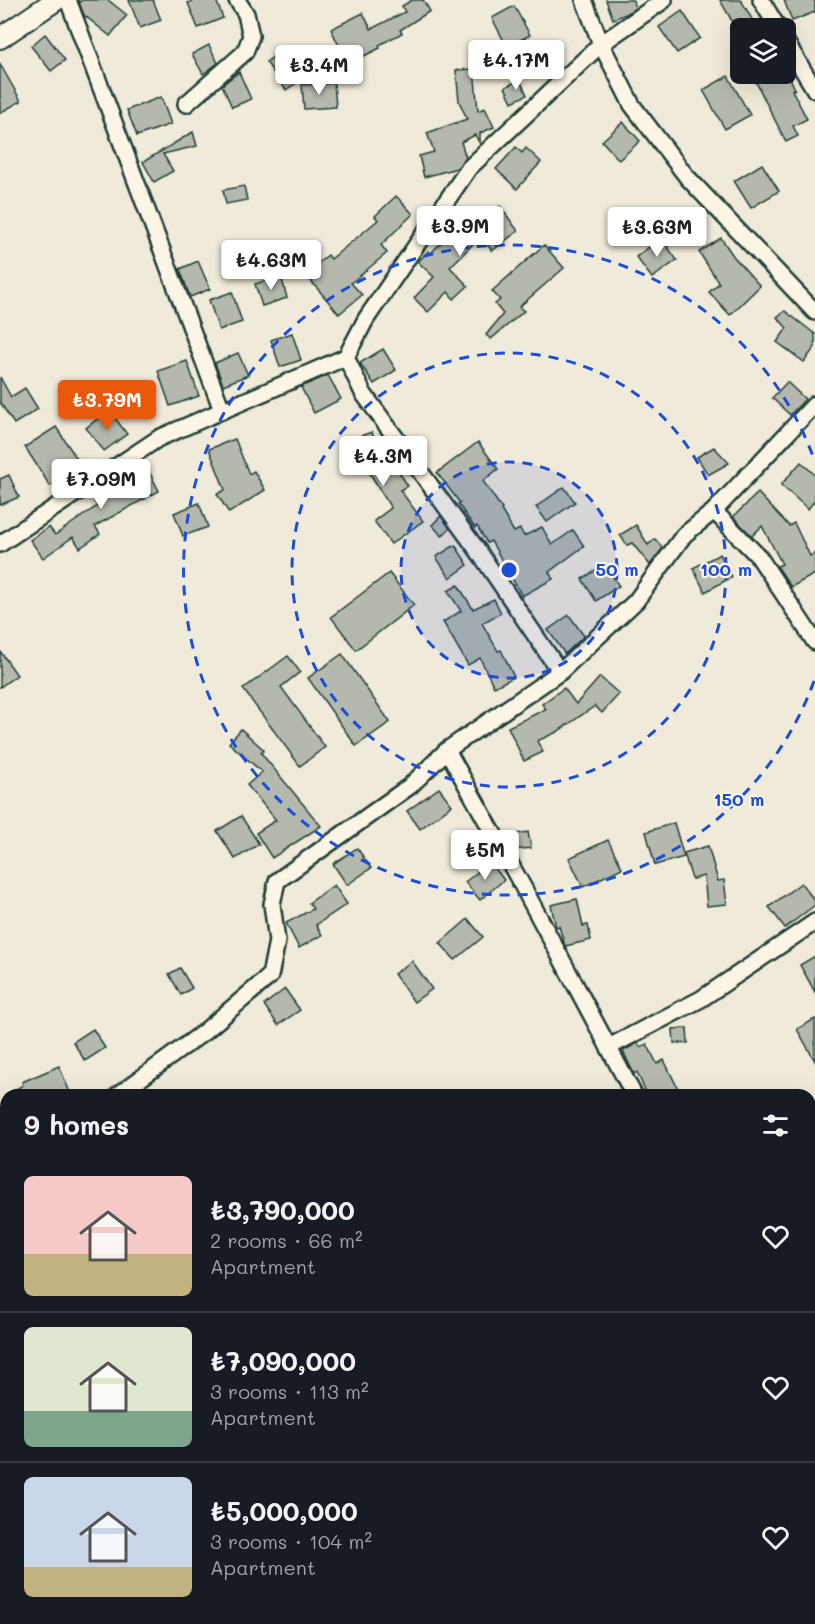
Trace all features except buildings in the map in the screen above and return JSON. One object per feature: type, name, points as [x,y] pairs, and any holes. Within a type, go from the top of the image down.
[{"type":"street","points":[[0,38],[56,0]]},
{"type":"street","points":[[68,0],[222,410]]},
{"type":"street","points":[[186,104],[245,52],[251,36],[246,14],[237,0]]},
{"type":"street","points":[[584,0],[601,44],[632,105],[687,177],[815,312]]},
{"type":"street","points":[[0,544],[159,438],[346,357],[366,319],[469,168],[601,44],[664,0]]},
{"type":"street","points":[[761,0],[772,18]]},
{"type":"street","points":[[796,59],[815,90]]},
{"type":"street","points":[[346,357],[363,393],[481,555],[560,672]]},
{"type":"street","points":[[126,1089],[204,1032],[270,976],[277,941],[272,904],[277,880],[410,786],[447,750],[560,672],[636,601],[684,535],[714,512],[815,404]]},
{"type":"street","points":[[714,512],[759,557],[815,642]]},
{"type":"street","points":[[447,750],[631,1089]]},
{"type":"street","points":[[609,1047],[701,999],[815,922]]}]
